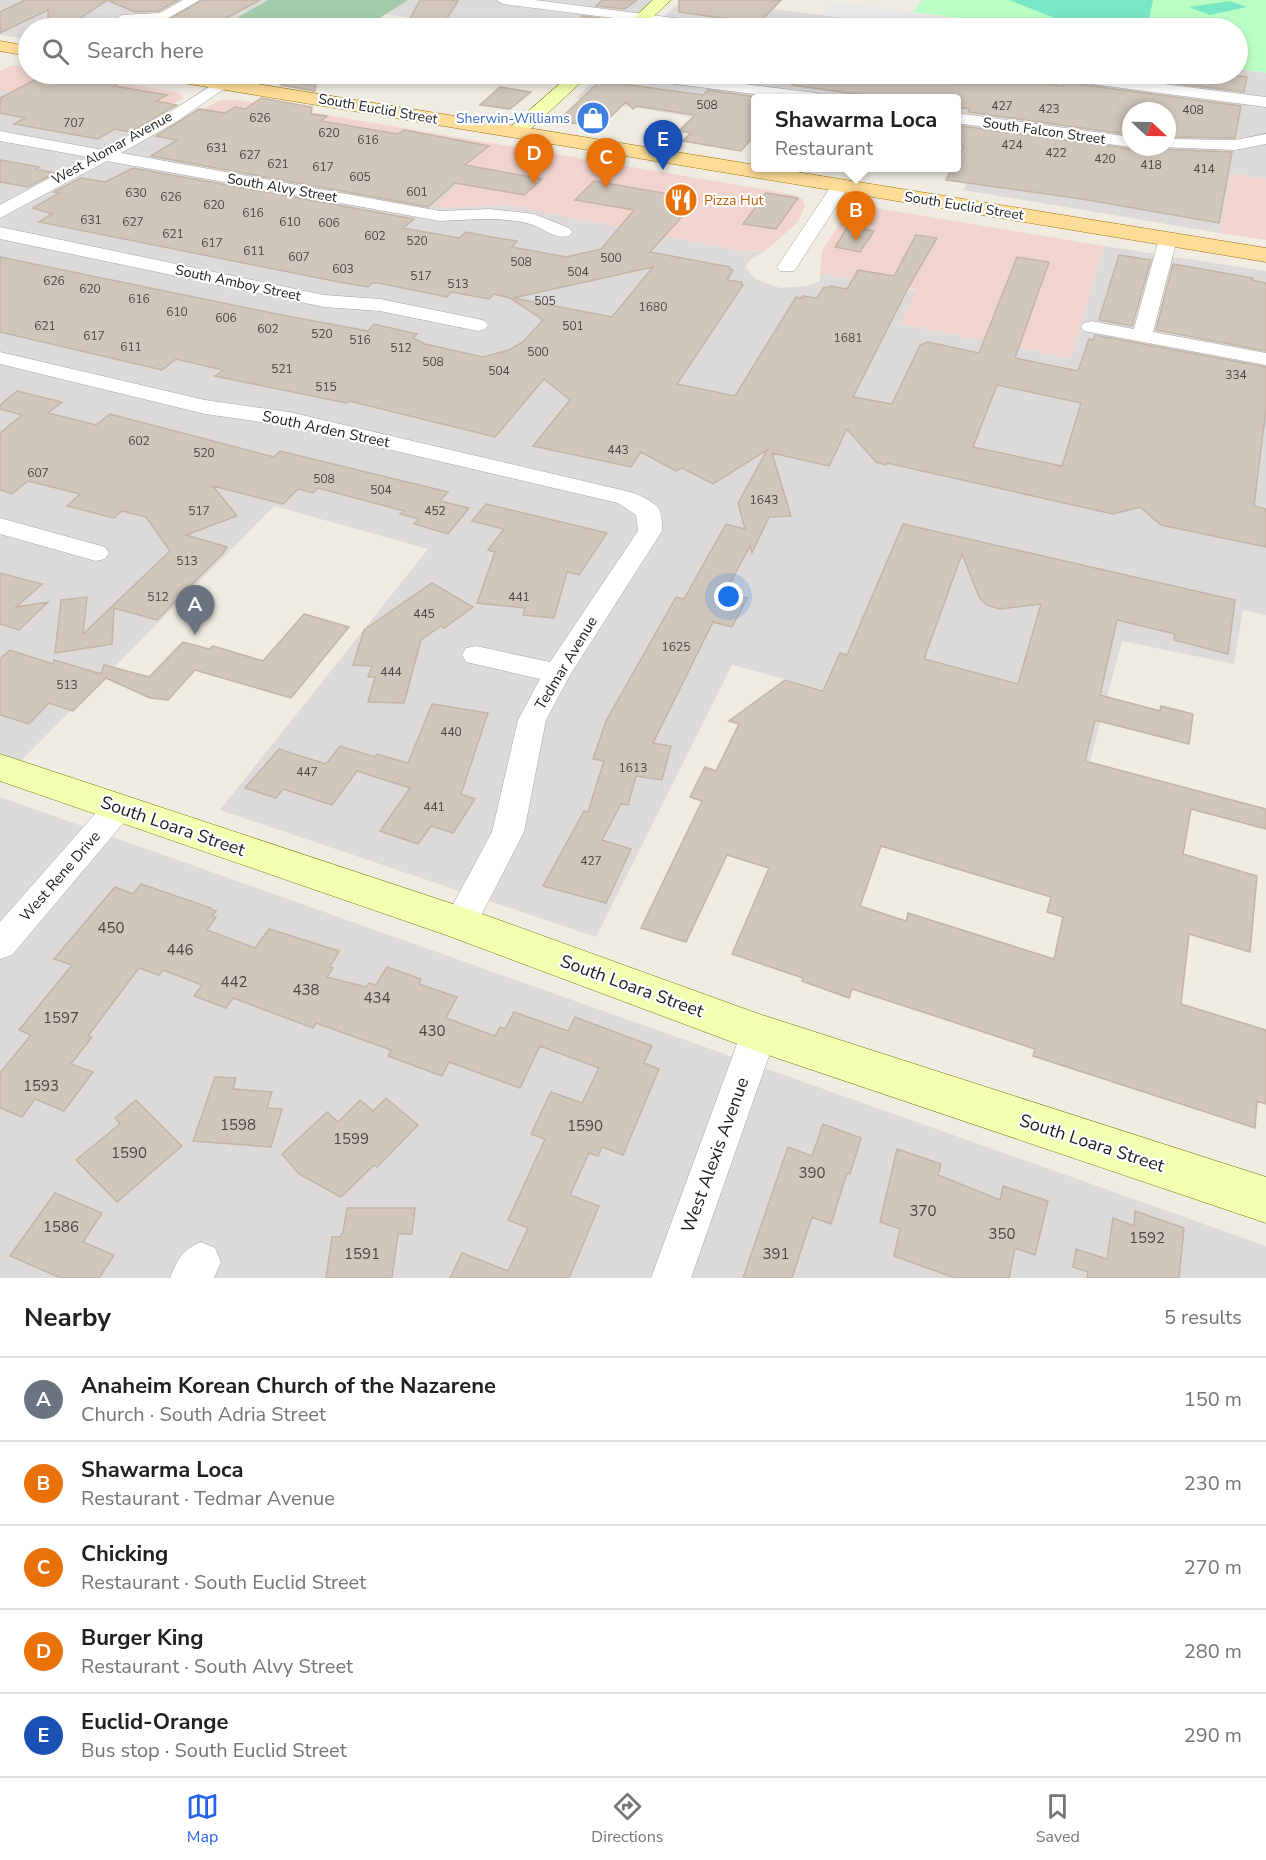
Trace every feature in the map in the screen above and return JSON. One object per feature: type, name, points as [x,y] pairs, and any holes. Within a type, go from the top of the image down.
[{"type":"main road","points":[[0,46],[18,49]]},
{"type":"main road","name":"South Euclid Street","points":[[229,84],[751,171]]},
{"type":"main road","name":"South Euclid Street","points":[[756,172],[1266,255]]},
{"type":"street","points":[[136,18],[163,16],[193,0]]},
{"type":"street","points":[[503,0],[608,18]]},
{"type":"street","points":[[643,18],[663,0]]},
{"type":"street","name":"West Alomar Avenue","points":[[0,213],[41,187],[207,96],[222,84]]},
{"type":"street","points":[[516,132],[570,84]]},
{"type":"street","points":[[708,84],[780,94]]},
{"type":"street","points":[[1130,84],[1266,102]]},
{"type":"street","name":"South Falcon Street","points":[[961,119],[1122,141]]},
{"type":"street","name":"South Alvy Street","points":[[0,136],[440,216],[490,214],[534,219],[563,232]]},
{"type":"street","points":[[1176,144],[1235,145],[1266,139]]},
{"type":"street","points":[[787,267],[840,186]]},
{"type":"street","name":"South Amboy Street","points":[[0,233],[324,301],[380,305],[478,325]]},
{"type":"street","points":[[1142,336],[1168,239]]},
{"type":"street","points":[[1091,327],[1266,359]]},
{"type":"street","name":"South Arden Street","points":[[0,358],[205,407],[289,419],[626,498],[648,512]]},
{"type":"street","name":"Tedmar Avenue","points":[[460,923],[508,832],[532,720],[557,673],[650,531],[648,512]]},
{"type":"street","points":[[0,526],[96,553]]},
{"type":"street","points":[[476,655],[557,673]]},
{"type":"street","name":"South Loara Street","points":[[0,767],[460,923],[759,1033],[1266,1200]]},
{"type":"street","name":"West Rene Drive","points":[[0,945],[119,807]]},
{"type":"street","name":"West Alexis Avenue","points":[[671,1278],[759,1033]]},
{"type":"shaded area","points":[[0,0],[268,0],[236,18],[18,18],[18,38],[0,35]]},
{"type":"shaded area","points":[[408,0],[652,0],[631,18],[415,18],[386,14]]},
{"type":"shaded area","points":[[682,0],[703,0],[845,18],[662,18]]},
{"type":"shaded area","points":[[835,2],[957,18],[852,18],[820,14]]},
{"type":"shaded area","points":[[12,65],[18,66],[18,84],[128,84],[172,91],[181,94],[183,98],[154,116],[0,90],[0,71]]},
{"type":"shaded area","points":[[1248,70],[1266,73],[1266,179],[1231,174],[1220,233],[963,190],[981,156],[961,153],[961,94],[751,94],[751,126],[575,98],[591,84],[1248,84]]},
{"type":"shaded area","points":[[0,90],[154,116],[466,177],[435,206],[445,208],[507,205],[748,252],[765,251],[751,259],[745,267],[755,279],[780,288],[805,286],[820,281],[820,273],[916,291],[901,324],[1071,358],[1104,246],[1266,271],[1266,615],[1243,610],[1234,664],[1122,641],[1090,761],[732,665],[596,937],[220,810],[428,549],[274,506],[0,782]]},
{"type":"shaded area","points":[[220,100],[239,100],[791,194],[802,199],[805,206],[797,223],[765,251],[748,252],[507,205],[445,208],[434,206],[466,177],[182,121]]},
{"type":"shaded area","points":[[1231,174],[1266,179],[1266,240],[1220,233]]},
{"type":"shaded area","points":[[852,204],[1104,246],[1071,358],[901,324],[916,290],[820,273],[822,251]]},
{"type":"shaded area","points":[[0,797],[1266,1246],[1266,1278],[0,1278]]},
{"type":"green space","points":[[268,0],[408,0],[380,18],[236,18]]},
{"type":"green space","points":[[922,0],[1266,0],[1266,73],[1248,70],[1248,18],[957,18],[913,12]]},
{"type":"green space","points":[[1009,0],[1153,0],[1149,18],[1055,18]]},
{"type":"green space","points":[[1230,1],[1247,7],[1209,15],[1189,7]]},
{"type":"building","points":[[25,0],[107,0],[81,18],[48,18],[48,10],[31,18],[18,18],[18,24],[0,33],[0,12]]},
{"type":"building","points":[[107,0],[178,0],[159,11],[135,12]]},
{"type":"building","points":[[202,0],[260,0],[227,18],[171,18]]},
{"type":"building","points":[[420,0],[458,1],[447,18],[410,18]]},
{"type":"building","points":[[602,0],[637,0],[625,9],[596,6]]},
{"type":"building","points":[[679,0],[781,0],[764,18],[723,18],[679,12]]},
{"type":"building","points":[[27,84],[117,84],[114,86],[167,95],[156,101],[177,105],[131,132],[114,129],[98,139],[14,124],[25,118],[0,113],[0,98]]},
{"type":"building","points":[[283,84],[316,84],[315,91],[281,85]]},
{"type":"building","points":[[597,84],[622,84],[703,95],[708,90],[751,96],[751,140],[741,151],[683,141],[691,133],[679,131],[695,115],[637,106],[633,109],[626,102],[600,127],[558,121]]},
{"type":"building","points":[[792,84],[1048,84],[1063,86],[1063,84],[1078,84],[1241,106],[1235,138],[1176,137],[1176,102],[1122,102],[1122,134],[968,112],[970,109],[961,108],[961,94],[856,94]]},
{"type":"building","points":[[1180,84],[1246,84],[1244,92]]},
{"type":"building","points":[[500,87],[531,92],[510,109],[480,105]]},
{"type":"building","points":[[261,98],[312,107],[311,114],[327,116],[321,121],[398,134],[404,130],[489,146],[465,165],[542,179],[524,195],[455,183],[428,207],[151,156],[177,140],[156,136],[199,109],[225,113],[235,107],[245,109]]},
{"type":"building","points":[[961,126],[1122,148],[1122,156],[1176,156],[1176,150],[1232,152],[1219,223],[1076,198],[946,180],[950,172],[961,172],[961,152],[964,146],[961,144]]},
{"type":"building","points":[[0,160],[39,167],[36,169],[55,173],[28,187],[0,182]]},
{"type":"building","points":[[133,168],[414,219],[403,228],[459,238],[466,232],[517,241],[512,247],[566,257],[601,249],[634,210],[575,200],[594,181],[698,199],[650,252],[730,267],[729,269],[733,270],[727,280],[742,282],[741,285],[743,285],[677,384],[735,396],[796,297],[817,298],[824,287],[830,286],[847,289],[858,270],[894,276],[916,235],[937,238],[908,288],[853,397],[892,404],[920,345],[928,342],[979,353],[1017,257],[1049,262],[1015,358],[1078,371],[1089,339],[1093,340],[1095,335],[1266,367],[1266,409],[1254,506],[1266,509],[1266,547],[1161,525],[1140,507],[1113,514],[887,463],[886,465],[876,462],[847,429],[829,466],[772,453],[791,516],[769,517],[752,553],[750,546],[725,593],[747,598],[732,627],[713,622],[653,743],[671,746],[662,780],[636,776],[628,805],[621,804],[602,840],[631,849],[606,903],[543,886],[584,811],[588,812],[604,761],[593,759],[606,721],[676,597],[684,599],[726,524],[745,529],[738,503],[767,450],[713,484],[682,468],[676,471],[641,452],[631,467],[533,446],[570,400],[544,379],[495,437],[349,401],[346,403],[215,376],[223,370],[176,359],[162,370],[0,332],[0,257],[368,331],[374,324],[417,334],[413,338],[425,344],[483,357],[509,350],[523,342],[543,320],[510,298],[494,294],[489,299],[451,292],[447,297],[378,283],[372,283],[368,287],[39,222],[52,214],[33,208],[59,193],[54,192],[81,178],[105,182]],"holes":[[[653,267],[612,317],[513,298]],[[997,385],[1081,403],[1062,466],[973,447]]]},
{"type":"building","points":[[766,193],[798,198],[776,229],[743,224]]},
{"type":"building","points":[[848,226],[874,231],[860,252],[835,247]]},
{"type":"building","points":[[1119,255],[1151,260],[1132,326],[1099,320]]},
{"type":"building","points":[[1173,264],[1253,278],[1252,280],[1266,283],[1266,351],[1156,330]]},
{"type":"building","points":[[17,391],[62,402],[48,413],[96,425],[110,414],[274,457],[280,451],[448,492],[440,501],[469,508],[448,534],[414,524],[419,519],[400,514],[404,511],[318,488],[313,493],[298,489],[283,504],[213,486],[237,516],[186,535],[227,547],[222,554],[157,620],[114,608],[112,644],[55,653],[61,600],[87,597],[83,634],[170,551],[146,517],[122,511],[114,518],[67,506],[80,494],[28,481],[12,494],[0,490],[0,433],[22,415],[0,409],[0,405]]},
{"type":"building","points":[[486,504],[607,533],[579,575],[567,572],[554,618],[523,615],[525,608],[477,603],[495,552],[488,550],[504,529],[472,521]]},
{"type":"building","points":[[903,524],[1235,600],[1228,654],[1174,640],[1175,634],[1117,620],[1100,695],[1160,711],[1161,706],[1193,714],[1189,744],[1095,720],[1085,761],[1266,809],[1266,829],[1191,809],[1183,854],[1257,876],[1250,952],[1189,934],[1181,1004],[1266,1030],[1266,1104],[1257,1101],[1255,1128],[1033,1056],[1035,1049],[852,989],[849,998],[802,981],[803,978],[732,954],[769,868],[727,855],[686,942],[641,928],[702,801],[690,797],[705,767],[716,771],[739,724],[729,721],[785,680],[823,691],[840,653],[847,655]],"holes":[[[962,554],[979,597],[987,605],[1000,609],[1041,604],[1018,684],[924,659]],[[881,846],[1051,897],[1047,912],[1063,917],[1054,959],[908,913],[906,921],[860,906]]]},
{"type":"building","points":[[0,573],[42,584],[16,607],[48,602],[19,630],[0,624]]},
{"type":"building","points":[[432,583],[473,607],[444,628],[441,626],[421,640],[404,703],[368,702],[375,677],[368,677],[372,666],[353,665],[364,630]]},
{"type":"building","points":[[304,614],[349,627],[291,698],[195,670],[168,700],[150,698],[106,678],[73,711],[49,703],[29,724],[0,715],[0,659],[10,650],[53,664],[54,660],[101,674],[104,665],[149,677],[183,642],[209,649],[213,646],[263,661]]},
{"type":"building","points":[[432,704],[488,713],[461,794],[475,799],[453,833],[431,826],[418,844],[380,831],[410,788],[357,771],[332,805],[283,789],[276,798],[245,788],[279,749],[326,764],[340,746],[375,757],[377,754],[408,763]]},
{"type":"building","points":[[141,884],[211,908],[216,911],[212,916],[216,917],[207,930],[255,948],[269,929],[339,951],[327,977],[366,987],[369,983],[376,985],[387,967],[421,979],[419,984],[457,997],[446,1018],[495,1036],[500,1027],[505,1029],[514,1012],[568,1031],[575,1017],[652,1046],[644,1063],[659,1069],[623,1155],[602,1147],[598,1156],[589,1153],[570,1195],[599,1206],[569,1278],[450,1278],[462,1253],[508,1271],[528,1228],[508,1220],[545,1139],[531,1134],[551,1092],[582,1103],[599,1068],[540,1046],[520,1088],[449,1062],[442,1076],[388,1056],[391,1050],[316,1023],[313,1028],[233,998],[226,1008],[194,996],[202,985],[163,970],[159,975],[139,968],[88,1036],[92,1037],[71,1064],[93,1072],[64,1111],[35,1099],[22,1117],[0,1108],[0,1073],[31,1035],[19,1030],[72,965],[54,959],[115,887],[133,894]]},
{"type":"building","points":[[215,1077],[236,1078],[233,1089],[272,1092],[267,1108],[282,1109],[271,1147],[193,1141]]},
{"type":"building","points":[[386,1098],[418,1125],[377,1167],[374,1165],[341,1197],[299,1174],[282,1154],[327,1112],[338,1122],[360,1100],[373,1111]]},
{"type":"building","points":[[136,1100],[182,1146],[117,1202],[76,1160],[120,1124],[115,1118]]},
{"type":"building","points":[[823,1124],[861,1138],[831,1224],[812,1217],[792,1278],[743,1278],[788,1147],[812,1156]]},
{"type":"building","points":[[897,1149],[941,1164],[938,1175],[1000,1200],[1003,1186],[1048,1201],[1035,1255],[1015,1248],[1009,1278],[955,1278],[894,1256],[900,1229],[880,1222]]},
{"type":"building","points":[[55,1193],[102,1213],[83,1242],[114,1255],[99,1278],[61,1278],[10,1256]]},
{"type":"building","points":[[347,1208],[415,1208],[412,1234],[398,1234],[392,1278],[326,1278],[332,1237],[340,1237],[343,1232]]},
{"type":"building","points":[[1135,1211],[1184,1228],[1179,1278],[1087,1278],[1088,1272],[1073,1267],[1076,1249],[1107,1259],[1113,1218],[1134,1226]]},
{"type":"place","name":"Sherwin-Williams","points":[[593,118]]},
{"type":"place","name":"Euclid-Orange","points":[[663,170]]},
{"type":"place","name":"Burger King","points":[[534,184]]},
{"type":"place","name":"Chicking","points":[[606,188]]},
{"type":"place","name":"Pizza Hut","points":[[681,200]]},
{"type":"place","name":"Shawarma Loca","points":[[856,241]]},
{"type":"place","name":"Anaheim Korean Church of the Nazarene","points":[[195,635]]}]
